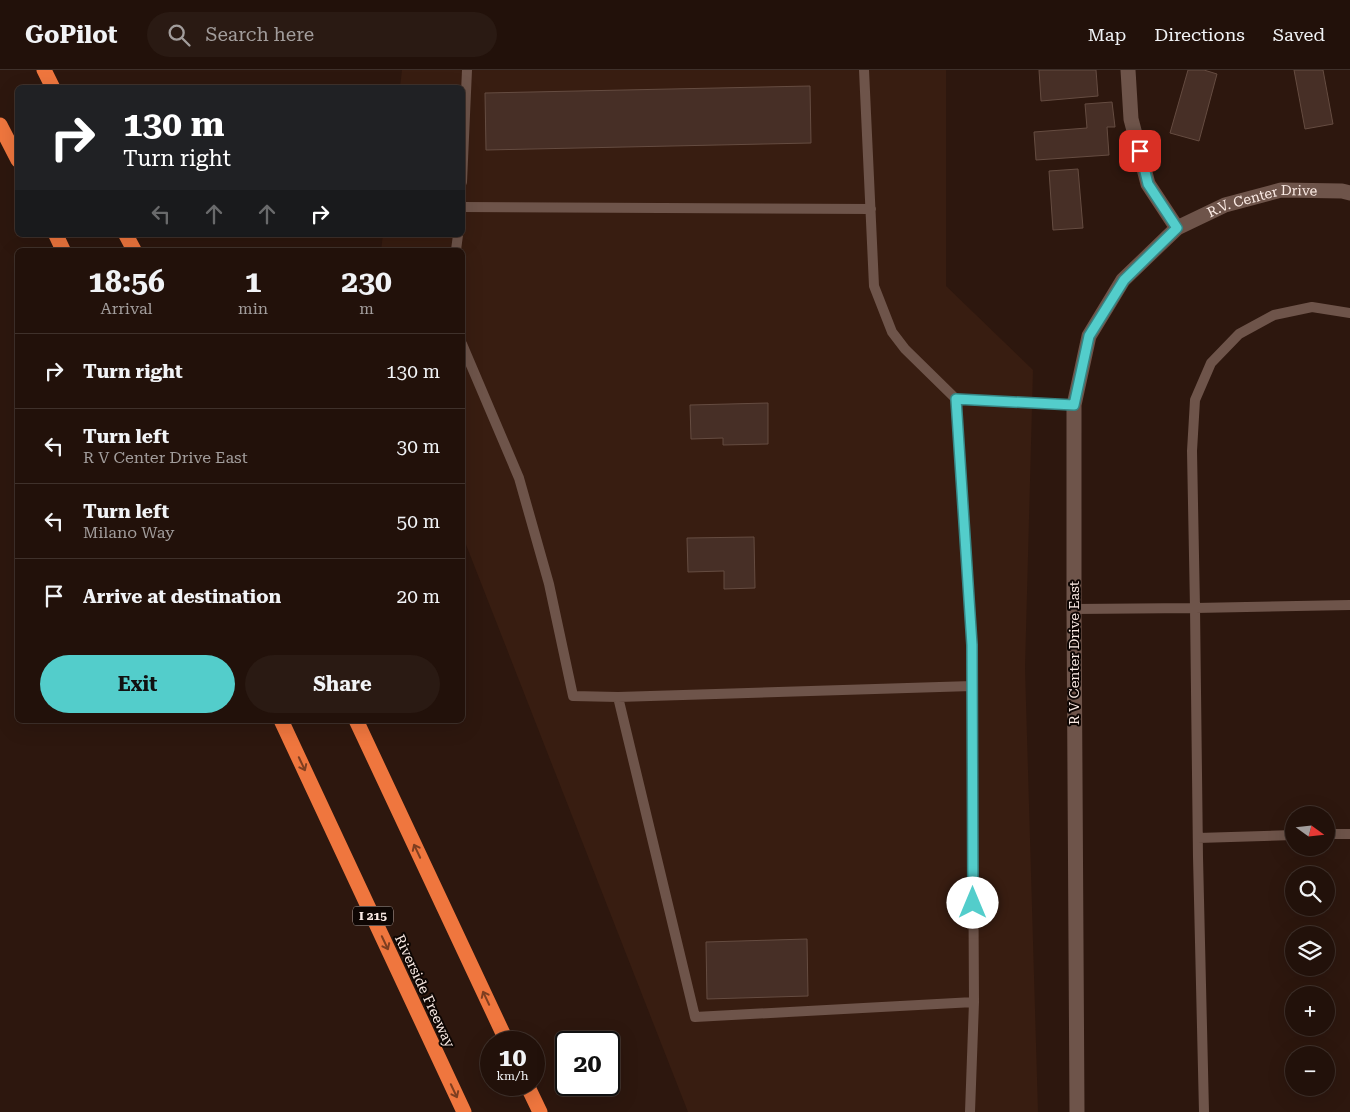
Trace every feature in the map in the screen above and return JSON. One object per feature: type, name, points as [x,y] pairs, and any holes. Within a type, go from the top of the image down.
[{"type":"highway","points":[[44,70],[52,85]]},
{"type":"highway","points":[[0,125],[15,154]]},
{"type":"highway","name":"Riverside Freeway","points":[[282,723],[464,1112]]},
{"type":"highway","points":[[357,723],[502,1031]]},
{"type":"highway","points":[[532,1096],[540,1112]]},
{"type":"street","points":[[1128,70],[1131,118],[1148,184],[1177,228]]},
{"type":"street","name":"R.V. Center Drive","points":[[1177,228],[1225,205],[1281,190],[1350,193]]},
{"type":"street","name":"R V Center Drive East","points":[[1077,1112],[1074,405],[1089,336],[1124,280],[1177,228]]},
{"type":"lane","points":[[465,115],[467,70]]},
{"type":"lane","points":[[864,70],[874,286],[892,332],[905,349],[956,399],[1074,405]]},
{"type":"lane","points":[[465,207],[870,209]]},
{"type":"lane","points":[[1204,1112],[1192,460],[1195,400],[1211,363],[1239,334],[1274,315],[1312,307],[1350,313]]},
{"type":"lane","points":[[465,351],[519,478],[549,584],[573,696],[618,697],[972,686]]},
{"type":"lane","points":[[956,399],[972,645],[974,1002],[970,1112]]},
{"type":"lane","points":[[1074,609],[1350,604]]},
{"type":"lane","points":[[618,697],[695,1017],[974,1002]]},
{"type":"lane","points":[[1335,834],[1350,834]]},
{"type":"lane","points":[[1198,838],[1285,835]]},
{"type":"shaded area","points":[[402,70],[946,70],[946,286],[1033,370],[1025,668],[1038,1112],[688,1112],[465,542],[465,248],[381,248],[383,237],[465,237],[465,85],[400,85]]},
{"type":"building","points":[[1039,70],[1096,70],[1098,96],[1041,101]]},
{"type":"building","points":[[1188,70],[1204,70],[1217,74],[1199,141],[1170,133]]},
{"type":"building","points":[[1294,70],[1323,70],[1333,124],[1305,129]]},
{"type":"building","points":[[810,86],[811,143],[486,150],[485,93]]},
{"type":"building","points":[[1112,102],[1115,127],[1107,127],[1109,155],[1036,160],[1034,132],[1087,128],[1085,104]]},
{"type":"building","points":[[1078,169],[1083,228],[1053,230],[1049,171]]},
{"type":"building","points":[[768,403],[768,444],[723,445],[723,438],[691,439],[690,405]]},
{"type":"building","points":[[754,537],[755,588],[724,589],[724,571],[688,572],[687,538]]},
{"type":"building","points":[[807,939],[808,996],[707,999],[706,942]]},
{"type":"route","points":[[973,903],[972,645],[956,399],[1074,405],[1089,336],[1124,280],[1177,228],[1148,184],[1140,151]]}]
